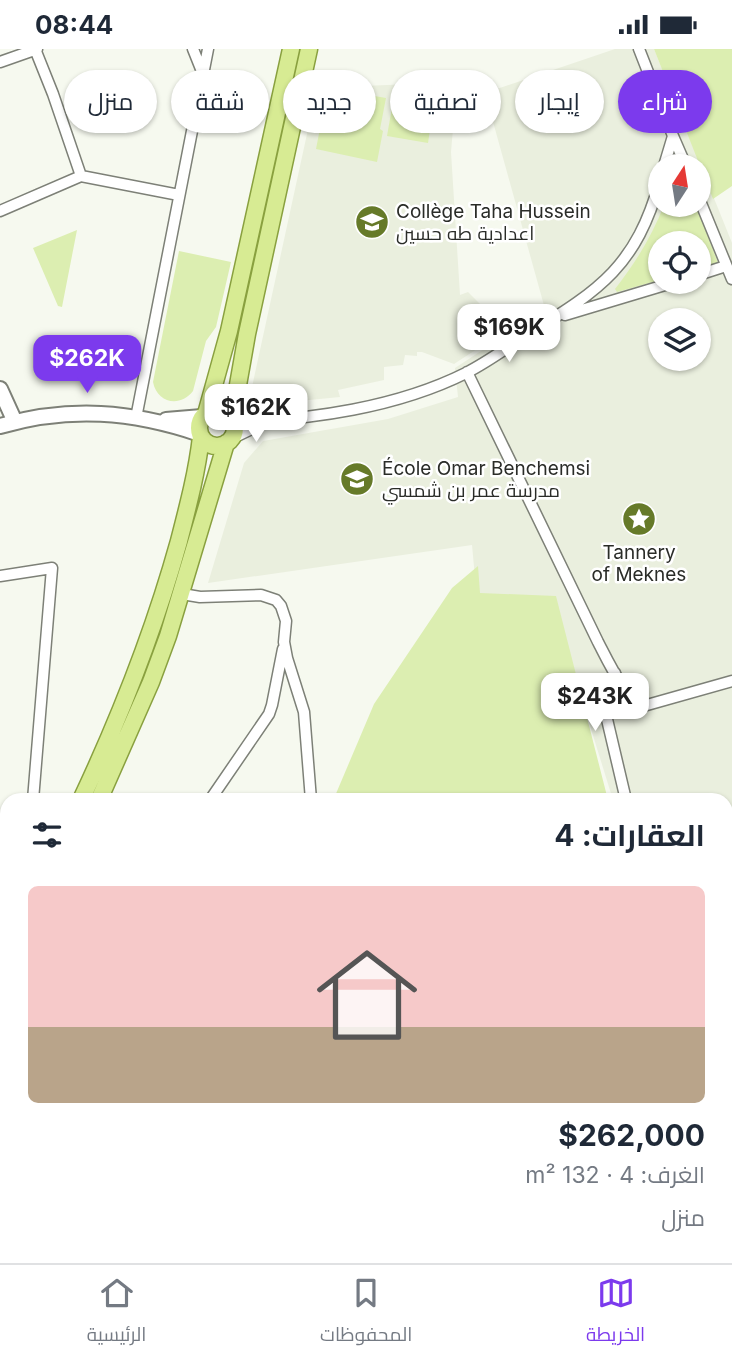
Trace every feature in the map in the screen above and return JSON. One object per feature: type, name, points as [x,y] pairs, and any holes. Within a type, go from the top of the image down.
[{"type":"main road","points":[[84,793],[110,738],[151,633],[195,481],[201,435],[199,425],[229,331],[291,49]]},
{"type":"main road","points":[[102,793],[151,682],[182,594],[231,431],[247,334],[309,49]]},
{"type":"main road","points":[[204,415],[217,410],[229,414],[231,431]]},
{"type":"main road","points":[[201,435],[215,446],[231,431]]},
{"type":"street","points":[[0,62],[36,49],[81,176]]},
{"type":"street","points":[[193,49],[201,70]]},
{"type":"street","points":[[204,70],[208,49]]},
{"type":"street","points":[[639,49],[681,154]]},
{"type":"street","points":[[136,418],[191,133]]},
{"type":"street","points":[[668,154],[673,136]]},
{"type":"street","points":[[0,211],[81,176],[179,195]]},
{"type":"street","points":[[231,431],[268,421],[344,411],[390,401],[467,372],[555,318],[604,282],[634,246],[648,215]]},
{"type":"street","points":[[706,217],[732,279]]},
{"type":"street","points":[[711,271],[726,266]]},
{"type":"street","points":[[555,318],[648,290]]},
{"type":"street","points":[[467,372],[547,541],[615,673],[636,701],[645,705],[732,681]]},
{"type":"street","points":[[0,389],[4,424],[63,413],[87,413],[160,421],[201,435]]},
{"type":"street","points":[[160,421],[204,415]]},
{"type":"street","points":[[231,431],[268,421]]},
{"type":"street","points":[[0,576],[52,568],[34,793]]},
{"type":"street","points":[[182,594],[200,597],[261,595],[275,600],[285,613],[284,642],[272,705],[215,793]]},
{"type":"street","points":[[284,642],[304,712],[310,793]]},
{"type":"street","points":[[615,673],[602,698],[624,793]]},
{"type":"shaded area","points":[[615,49],[654,49],[662,70],[618,70],[618,133],[688,133],[696,154],[648,154],[648,217],[711,217],[711,191],[732,243],[732,793],[611,793],[552,603],[477,599],[472,545],[208,583],[244,463],[263,441],[388,419],[458,397],[455,368],[545,309],[496,133],[501,133],[501,88],[515,83],[515,133],[604,133],[604,70],[553,70]]},
{"type":"shaded area","name":"Collège Taha Hussein اعدادية طه حسين","points":[[376,85],[390,85],[390,133],[453,133],[451,152],[460,295],[468,292],[506,330],[454,364],[422,352],[417,352],[417,356],[405,355],[403,365],[384,367],[384,380],[338,390],[340,397],[269,404],[259,401],[252,387],[307,133],[376,133]]},
{"type":"green space","points":[[654,49],[732,49],[732,186],[713,199],[711,154],[695,154],[687,133],[712,133],[712,70],[662,70]]},
{"type":"green space","points":[[376,96],[386,98],[377,162],[316,149],[319,133],[376,133]]},
{"type":"green space","points":[[390,119],[390,133],[430,133],[428,143],[387,136]]},
{"type":"green space","points":[[659,217],[701,217],[706,231],[652,231]]},
{"type":"green space","points":[[77,230],[62,307],[58,306],[33,248]]},
{"type":"green space","points":[[648,238],[648,283],[617,292],[615,289]]},
{"type":"green space","points":[[711,245],[718,263],[711,265]]},
{"type":"green space","points":[[179,251],[231,262],[216,327],[206,341],[193,391],[182,400],[170,401],[159,395],[153,382]]},
{"type":"green space","points":[[478,566],[480,593],[556,596],[606,793],[336,793],[374,704],[452,588]]},
{"type":"place","name":"Collège Taha Hussein اعدادية طه حسين","points":[[372,222]]},
{"type":"place","name":"École Omar Benchemsi مدرسة عمر بن شمسي","points":[[357,479]]},
{"type":"place","name":"Tannery of Meknes","points":[[639,519]]}]
